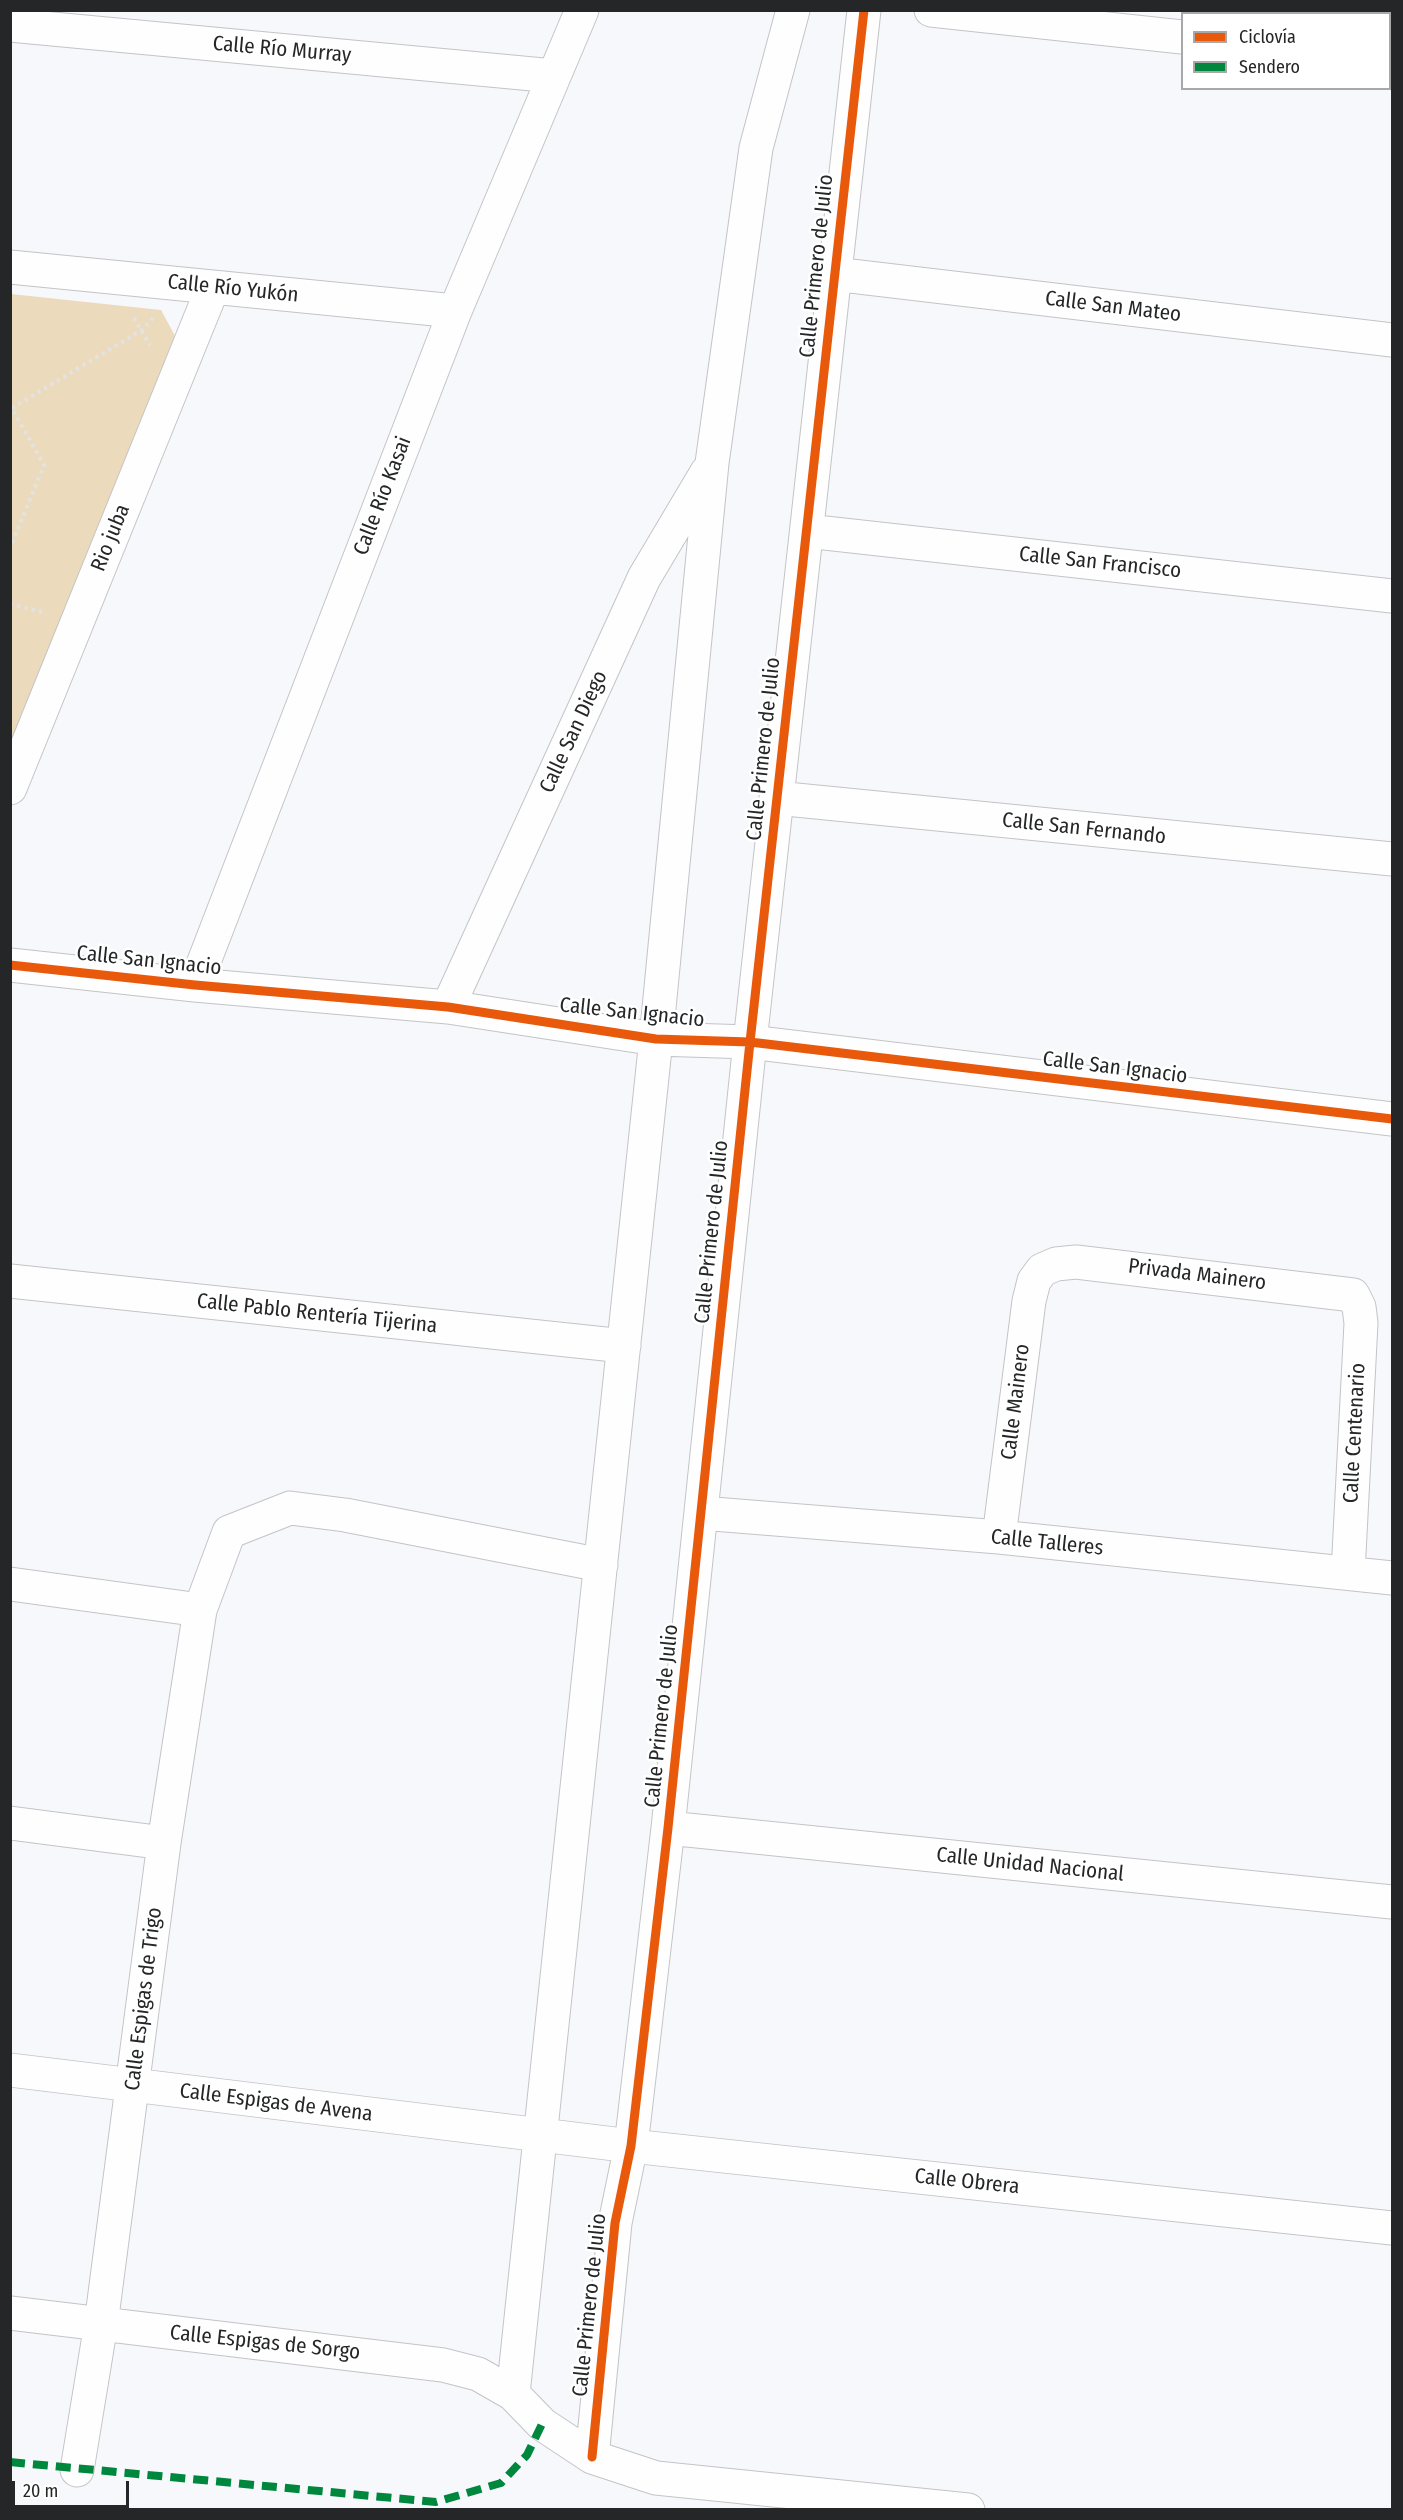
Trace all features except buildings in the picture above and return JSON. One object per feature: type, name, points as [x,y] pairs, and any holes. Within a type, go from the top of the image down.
[{"type":"street","name":"Calle Río Kasai","points":[[195,985],[454,311],[582,10]]},
{"type":"street","points":[[793,10],[756,148],[712,463],[656,1039],[513,2394],[542,2424],[592,2457],[656,2478],[771,2499],[968,2510]]},
{"type":"street","name":"Calle Primero de Julio","points":[[592,2457],[615,2223],[631,2146],[668,1828],[776,798],[864,10]]},
{"type":"street","points":[[931,10],[1135,21],[1181,37]]},
{"type":"street","name":"Calle Río Murray","points":[[10,25],[554,76]]},
{"type":"street","name":"Calle Río Yukón","points":[[10,267],[454,311]]},
{"type":"street","name":"Calle San Mateo","points":[[834,274],[1392,340]]},
{"type":"street","name":"Rio juba","points":[[10,788],[213,287]]},
{"type":"street","name":"Calle San Diego","points":[[448,1007],[644,578],[712,463]]},
{"type":"street","name":"Calle San Francisco","points":[[807,531],[1392,596]]},
{"type":"street","name":"Calle San Fernando","points":[[776,798],[1392,859]]},
{"type":"street","name":"Calle San Ignacio","points":[[10,965],[195,985],[448,1007],[656,1039],[750,1042],[1392,1119]]},
{"type":"street","name":"Privada Mainero","points":[[1042,1270],[1056,1263],[1076,1262],[1353,1295]]},
{"type":"street","name":"Calle Mainero","points":[[999,1537],[1029,1301],[1034,1281],[1042,1270]]},
{"type":"street","name":"Calle Pablo Rentería Tijerina","points":[[10,1281],[624,1346]]},
{"type":"street","name":"Calle Centenario","points":[[1348,1573],[1361,1323],[1359,1306],[1353,1295]]},
{"type":"street","name":"Calle Espigas de Trigo","points":[[77,2470],[101,2324],[164,1843],[200,1610],[229,1532],[290,1508],[345,1515],[601,1565]]},
{"type":"street","name":"Calle Talleres","points":[[700,1513],[999,1537],[1392,1578]]},
{"type":"street","points":[[10,1584],[200,1610]]},
{"type":"street","points":[[10,1823],[164,1843]]},
{"type":"street","name":"Calle Unidad Nacional","points":[[668,1828],[1392,1902]]},
{"type":"street","name":"Calle Espigas de Avena","points":[[10,2070],[542,2135]]},
{"type":"street","name":"Calle Obrera","points":[[542,2135],[1392,2228]]},
{"type":"street","name":"Calle Espigas de Sorgo","points":[[10,2313],[443,2365],[478,2374],[513,2394]]},
{"type":"path","points":[[132,313],[153,351]]},
{"type":"path","points":[[10,548],[44,465],[11,407],[142,330],[154,316]]},
{"type":"path","points":[[10,604],[44,613]]},
{"type":"shaded area","points":[[11,294],[161,310],[180,345],[11,752]]},
{"type":"marked path","points":[[10,2462],[436,2502],[501,2483],[527,2455],[542,2424]]},
{"type":"cycle path","points":[[592,2457],[615,2223],[631,2146],[668,1828],[750,1042],[864,10]]},
{"type":"cycle path","points":[[10,965],[195,985],[448,1007],[656,1039],[750,1042],[1392,1119]]}]
